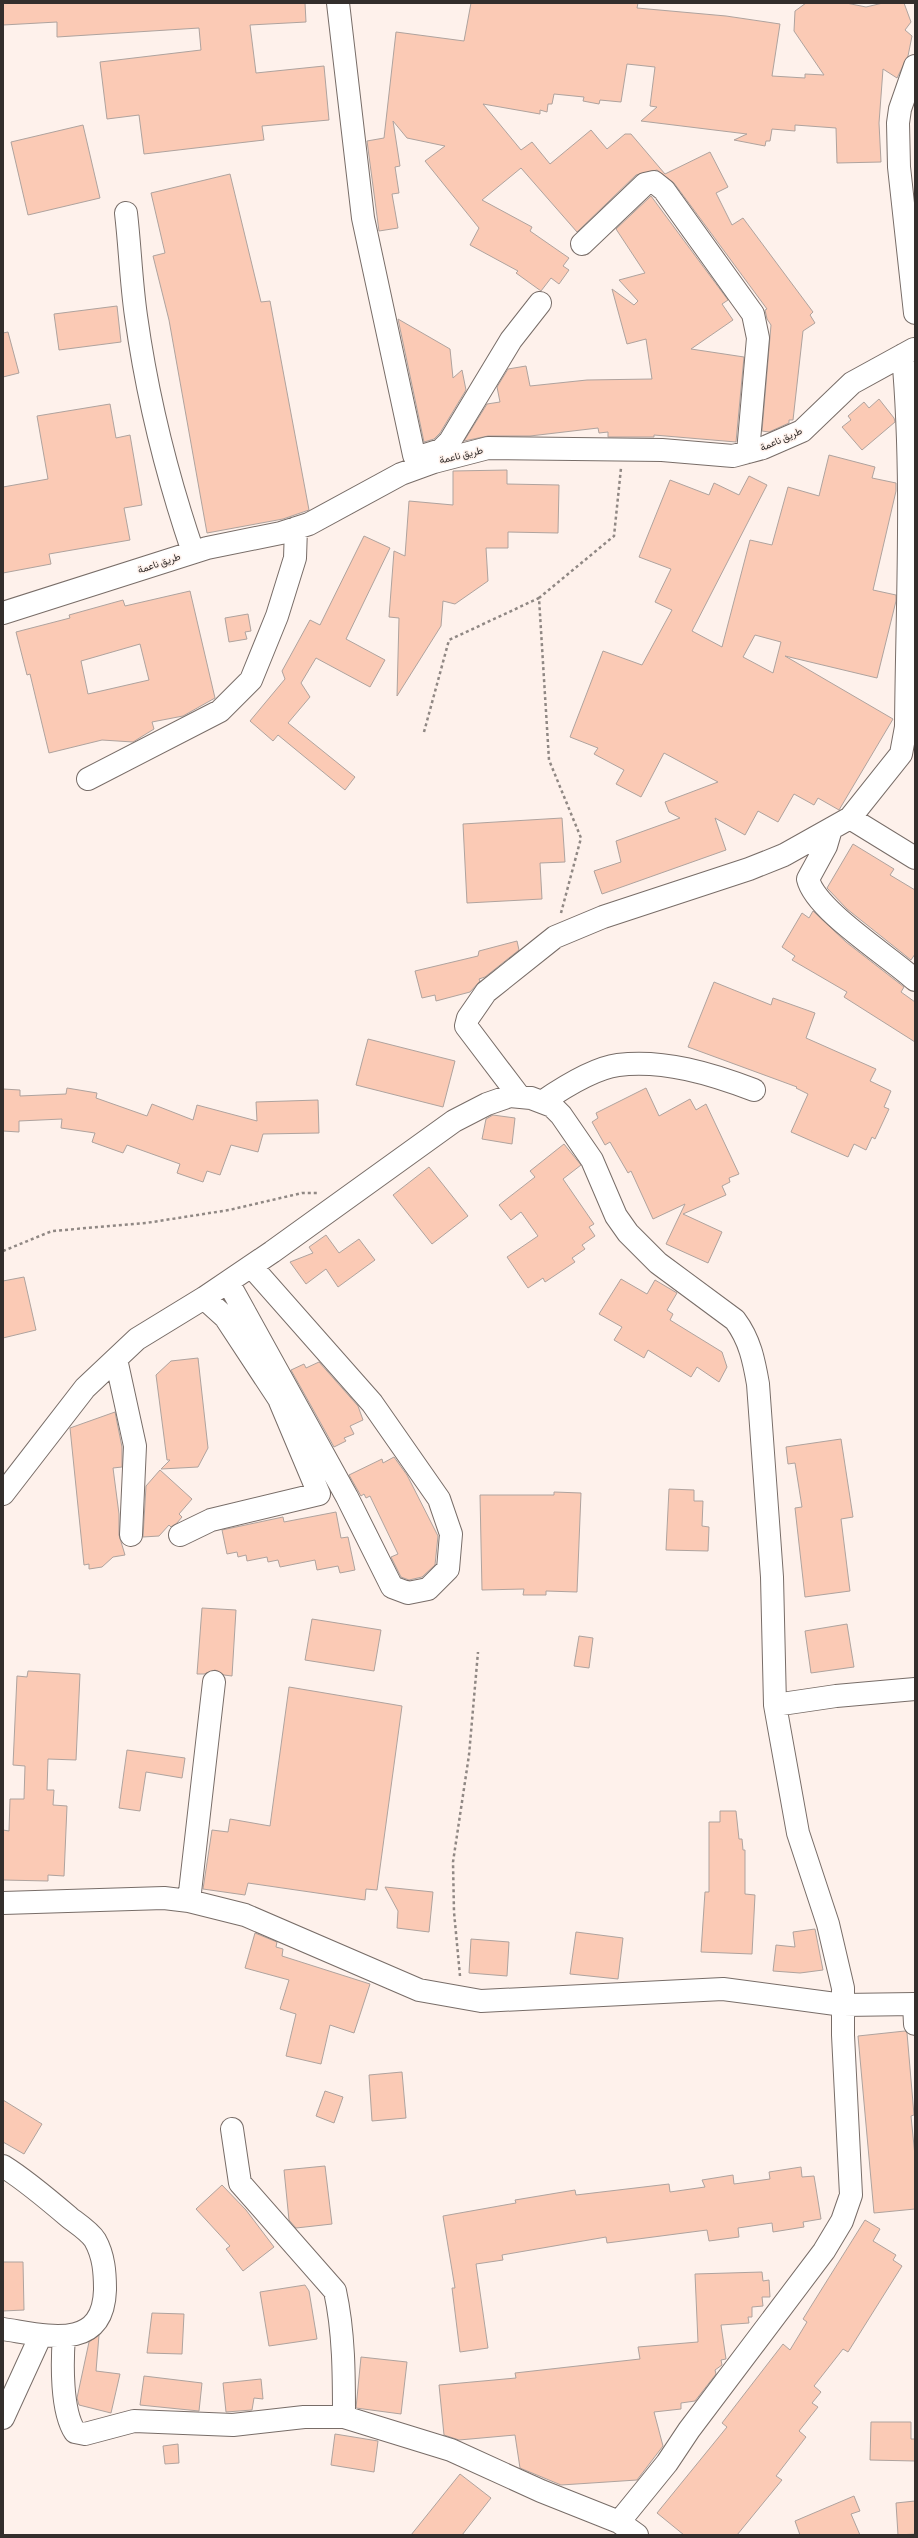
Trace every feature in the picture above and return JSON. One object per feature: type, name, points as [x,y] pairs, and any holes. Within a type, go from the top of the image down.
[{"type":"street","points":[[338,3],[363,218],[417,461],[434,454],[450,441],[511,340],[540,303]]},
{"type":"street","points":[[915,66],[908,113],[898,123],[899,166],[915,313]]},
{"type":"street","points":[[582,244],[645,184],[654,182],[664,190],[689,226],[722,267],[753,314],[758,338],[748,452]]},
{"type":"street","points":[[126,213],[136,316],[153,404],[173,495],[193,552]]},
{"type":"street","points":[[519,1096],[468,1030],[466,1022],[486,992],[555,937],[603,916],[749,869],[784,855],[831,829],[850,818],[908,751],[906,727],[909,352]]},
{"type":"street","name":"طريق ناعمة","points":[[3,613],[193,552],[296,528],[327,516],[401,474],[417,461],[488,448],[662,450],[733,456],[763,448],[802,431],[852,383],[909,352]]},
{"type":"street","points":[[88,779],[220,711],[251,680],[277,616],[295,558],[296,528]]},
{"type":"street","points":[[850,818],[915,858]]},
{"type":"street","points":[[831,829],[826,846],[808,879],[810,887],[828,910],[897,963],[915,980]]},
{"type":"street","points":[[542,1102],[582,1079],[618,1065],[660,1066],[716,1075],[754,1090]]},
{"type":"street","points":[[3,1494],[84,1388],[137,1339],[228,1282],[454,1121],[487,1104],[510,1096],[519,1096],[542,1102],[552,1106],[561,1115],[582,1143],[592,1160],[616,1216],[628,1233],[658,1263],[735,1320],[748,1340],[753,1356],[758,1384],[772,1577],[775,1705],[798,1833],[839,1967],[843,2005],[847,2126],[852,2174],[848,2208],[812,2269],[689,2430],[667,2463],[619,2522]]},
{"type":"street","points":[[228,1282],[347,1497],[392,1586],[408,1593],[428,1589],[448,1569],[451,1534],[439,1499],[372,1403],[251,1266]]},
{"type":"street","points":[[180,1535],[211,1520],[319,1494],[279,1399],[225,1317],[204,1298]]},
{"type":"street","points":[[116,1359],[135,1446],[131,1535]]},
{"type":"street","points":[[189,1901],[214,1682]]},
{"type":"street","points":[[775,1705],[836,1696],[915,1688]]},
{"type":"street","points":[[3,1903],[134,1898],[164,1898],[189,1901],[245,1915],[419,1990],[462,1999],[481,2001],[723,1989],[843,2005],[915,2011]]},
{"type":"street","points":[[232,2129],[240,2183],[335,2291],[340,2312],[343,2357],[344,2417]]},
{"type":"street","points":[[3,2166],[80,2226],[94,2239],[100,2251],[105,2269],[104,2298],[101,2313],[93,2326],[81,2334],[64,2336],[40,2335],[3,2329]]},
{"type":"street","points":[[3,2418],[40,2335]]},
{"type":"street","points":[[64,2336],[63,2369],[66,2396],[71,2425],[75,2432],[85,2434],[134,2422],[233,2425],[304,2416],[344,2417],[451,2450],[548,2494],[619,2522],[637,2535]]},
{"type":"path","points":[[424,732],[449,640],[539,598],[614,536],[622,450]]},
{"type":"path","points":[[539,598],[549,760],[581,838],[555,937]]},
{"type":"path","points":[[3,1250],[52,1231],[146,1223],[229,1210],[302,1193],[353,1193]]},
{"type":"path","points":[[462,1999],[454,1912],[453,1862],[469,1755],[478,1652]]},
{"type":"building","points":[[3,3],[305,3],[306,22],[250,25],[256,73],[324,66],[329,120],[262,126],[264,140],[144,154],[139,115],[107,119],[100,62],[201,50],[199,28],[57,37],[57,22],[3,25]]},
{"type":"building","points":[[471,3],[638,3],[637,8],[726,16],[780,24],[772,76],[805,78],[805,74],[824,75],[794,31],[795,11],[806,3],[846,3],[866,7],[883,3],[904,3],[911,22],[905,30],[912,36],[908,56],[897,78],[883,69],[879,123],[881,162],[837,163],[836,128],[795,125],[795,131],[772,129],[770,141],[766,141],[765,146],[734,140],[747,134],[641,121],[657,107],[650,106],[655,67],[627,64],[621,102],[600,100],[599,104],[583,101],[584,97],[554,94],[552,104],[548,104],[547,112],[540,110],[540,114],[483,104],[521,150],[532,142],[550,164],[591,130],[607,149],[625,134],[631,134],[665,174],[710,152],[728,187],[716,193],[732,225],[743,218],[813,312],[810,315],[815,323],[803,331],[793,420],[789,420],[789,423],[769,432],[762,431],[771,325],[767,319],[765,310],[767,309],[674,183],[657,170],[636,175],[577,232],[521,168],[482,200],[532,227],[530,231],[569,258],[563,266],[569,270],[559,284],[551,278],[541,291],[516,273],[518,271],[470,245],[479,228],[425,161],[445,146],[407,138],[393,121],[400,166],[395,167],[399,193],[392,194],[398,228],[379,231],[367,141],[384,138],[396,32],[464,41]]},
{"type":"building","points":[[83,125],[100,198],[28,215],[11,142]]},
{"type":"building","points":[[230,174],[261,302],[270,301],[309,510],[283,519],[207,533],[169,320],[153,256],[165,253],[151,193]]},
{"type":"building","points":[[651,196],[728,300],[722,304],[733,320],[691,349],[744,357],[736,442],[654,435],[654,437],[608,437],[608,432],[599,433],[598,428],[530,436],[488,436],[464,441],[487,404],[500,402],[497,387],[508,369],[526,366],[530,386],[587,380],[652,379],[646,339],[627,344],[612,289],[634,305],[638,301],[619,280],[645,273],[616,229]]},
{"type":"building","points":[[117,306],[121,342],[59,350],[54,314]]},
{"type":"building","points":[[398,319],[450,349],[453,378],[462,370],[466,390],[440,433],[434,439],[424,442]]},
{"type":"building","points":[[8,332],[19,373],[3,377],[3,333]]},
{"type":"building","points":[[879,399],[894,418],[895,422],[862,450],[842,427],[851,420],[848,416],[864,402],[869,408]]},
{"type":"building","points":[[110,404],[116,438],[130,435],[142,505],[124,508],[130,540],[49,554],[51,564],[3,573],[3,487],[48,479],[37,416]]},
{"type":"building","points":[[829,455],[875,467],[872,478],[896,483],[896,491],[873,590],[896,595],[896,601],[877,678],[785,656],[893,719],[839,810],[818,798],[814,805],[794,794],[778,822],[758,811],[745,835],[715,818],[726,850],[602,894],[594,871],[621,862],[616,841],[680,818],[669,812],[665,802],[718,782],[664,753],[641,797],[616,784],[624,770],[594,754],[598,748],[570,737],[603,651],[642,665],[672,610],[655,602],[671,569],[639,557],[670,480],[709,495],[714,483],[739,495],[749,476],[767,485],[692,631],[722,647],[750,540],[772,545],[788,487],[819,496]],"holes":[[[755,635],[781,642],[773,673],[743,657]]]},
{"type":"building","points":[[507,470],[507,484],[559,485],[558,533],[508,532],[508,548],[486,548],[488,581],[455,604],[443,601],[441,626],[397,696],[399,618],[389,617],[394,551],[405,556],[409,501],[453,505],[453,471]]},
{"type":"building","points":[[364,536],[390,548],[346,639],[385,660],[370,687],[316,658],[301,683],[310,697],[288,723],[355,777],[345,790],[278,735],[273,741],[250,721],[285,679],[282,671],[310,620],[320,625]]},
{"type":"building","points":[[190,591],[215,698],[183,716],[152,722],[154,729],[133,742],[102,740],[49,753],[30,674],[27,675],[16,632],[70,618],[69,615],[123,600],[125,606]],"holes":[[[140,644],[149,680],[88,694],[81,661]]]},
{"type":"building","points":[[248,614],[251,631],[245,632],[247,639],[229,642],[225,618]]},
{"type":"building","points":[[562,818],[565,862],[540,863],[542,899],[467,903],[463,824]]},
{"type":"building","points":[[853,844],[894,869],[890,875],[915,890],[915,954],[911,960],[847,909],[827,888]]},
{"type":"building","points":[[813,911],[846,942],[904,987],[901,992],[915,1002],[915,1042],[844,997],[847,992],[792,960],[795,956],[782,947],[802,913],[809,918]]},
{"type":"building","points":[[517,941],[519,950],[485,977],[479,979],[480,981],[470,992],[436,1001],[435,995],[422,998],[415,971],[478,956],[479,951]]},
{"type":"building","points":[[714,982],[771,1005],[773,998],[815,1013],[806,1038],[876,1069],[870,1081],[891,1091],[884,1107],[889,1109],[875,1139],[872,1137],[866,1150],[854,1144],[848,1157],[791,1132],[808,1094],[796,1088],[797,1087],[688,1047]]},
{"type":"building","points":[[368,1039],[455,1061],[443,1107],[356,1085]]},
{"type":"building","points":[[67,1088],[97,1093],[96,1098],[147,1116],[152,1104],[193,1120],[197,1105],[257,1121],[256,1102],[318,1100],[319,1133],[263,1134],[258,1152],[231,1145],[220,1175],[207,1171],[203,1182],[177,1173],[180,1164],[127,1145],[123,1153],[92,1142],[95,1133],[61,1128],[62,1119],[19,1121],[19,1132],[3,1131],[3,1089],[20,1090],[20,1096],[66,1094]]},
{"type":"building","points":[[646,1088],[659,1116],[690,1099],[696,1110],[706,1104],[739,1174],[729,1178],[730,1182],[722,1186],[726,1195],[683,1214],[722,1232],[708,1263],[666,1244],[685,1204],[653,1219],[631,1171],[628,1173],[610,1142],[605,1145],[592,1122],[598,1118],[596,1113]]},
{"type":"building","points":[[493,1115],[515,1118],[512,1144],[482,1139],[486,1119]]},
{"type":"building","points":[[564,1144],[581,1165],[563,1179],[594,1224],[589,1227],[595,1236],[582,1245],[585,1249],[572,1258],[575,1262],[545,1282],[543,1278],[528,1288],[507,1257],[538,1236],[521,1212],[511,1220],[499,1205],[535,1177],[530,1171]]},
{"type":"building","points":[[429,1167],[468,1216],[432,1244],[393,1195]]},
{"type":"building","points":[[326,1235],[339,1253],[359,1239],[375,1260],[338,1287],[326,1269],[306,1284],[290,1262],[313,1253],[309,1247]]},
{"type":"building","points":[[24,1277],[36,1330],[3,1338],[3,1281]]},
{"type":"building","points":[[621,1279],[647,1294],[655,1280],[677,1293],[667,1310],[673,1314],[670,1320],[722,1352],[727,1367],[719,1382],[697,1367],[691,1377],[648,1350],[644,1358],[614,1340],[622,1327],[599,1314]]},
{"type":"building","points":[[198,1358],[208,1448],[198,1467],[161,1469],[170,1460],[167,1460],[156,1375],[171,1361]]},
{"type":"building","points":[[319,1362],[358,1406],[363,1420],[350,1426],[354,1434],[344,1438],[346,1441],[334,1447],[291,1370],[304,1364],[306,1368]]},
{"type":"building","points":[[115,1412],[122,1447],[122,1467],[113,1468],[119,1514],[119,1535],[125,1555],[113,1557],[102,1567],[89,1569],[89,1564],[84,1565],[70,1428]]},
{"type":"building","points":[[841,1439],[853,1517],[841,1519],[850,1591],[805,1597],[795,1508],[802,1507],[795,1463],[788,1464],[786,1447]]},
{"type":"building","points":[[394,1457],[407,1475],[438,1536],[435,1565],[422,1577],[409,1580],[401,1577],[391,1557],[398,1554],[370,1496],[366,1498],[364,1494],[361,1496],[349,1475],[382,1459],[383,1463]]},
{"type":"building","points":[[160,1470],[192,1499],[179,1514],[182,1517],[177,1523],[171,1527],[169,1525],[159,1536],[143,1537],[146,1486]]},
{"type":"building","points":[[669,1489],[694,1490],[694,1501],[703,1501],[702,1526],[709,1527],[708,1551],[666,1550]]},
{"type":"building","points":[[554,1492],[581,1493],[577,1592],[546,1591],[546,1595],[523,1595],[524,1589],[482,1590],[480,1495],[554,1495]]},
{"type":"building","points":[[336,1512],[341,1538],[348,1537],[355,1570],[340,1573],[338,1566],[317,1570],[315,1560],[280,1567],[278,1560],[268,1562],[267,1557],[247,1561],[246,1555],[238,1557],[237,1552],[227,1554],[222,1530],[283,1517],[284,1522]]},
{"type":"building","points":[[202,1608],[236,1610],[232,1676],[224,1675],[215,1670],[204,1674],[197,1674]]},
{"type":"building","points":[[312,1619],[381,1630],[374,1671],[305,1660]]},
{"type":"building","points":[[847,1624],[854,1667],[811,1673],[805,1631]]},
{"type":"building","points":[[579,1636],[593,1638],[589,1668],[574,1666]]},
{"type":"building","points":[[28,1671],[80,1674],[76,1760],[48,1759],[47,1790],[54,1790],[53,1805],[67,1806],[64,1876],[48,1875],[48,1881],[3,1880],[3,1830],[9,1831],[10,1799],[24,1799],[25,1766],[13,1765],[17,1676],[27,1677]]},
{"type":"building","points":[[289,1687],[402,1706],[377,1890],[366,1889],[365,1900],[248,1883],[245,1895],[203,1889],[212,1830],[228,1832],[230,1819],[270,1826]]},
{"type":"building","points":[[127,1750],[185,1758],[182,1778],[146,1772],[140,1811],[119,1808]]},
{"type":"building","points":[[720,1811],[736,1811],[739,1839],[742,1839],[743,1850],[745,1850],[745,1894],[755,1895],[752,1954],[701,1952],[705,1892],[709,1892],[709,1822],[720,1822]]},
{"type":"building","points":[[385,1887],[433,1892],[429,1932],[397,1928],[398,1911]]},
{"type":"building","points":[[815,1929],[823,1970],[800,1973],[773,1971],[776,1945],[795,1947],[793,1932]]},
{"type":"building","points":[[576,1932],[623,1938],[618,1979],[570,1974]]},
{"type":"building","points":[[255,1933],[277,1942],[276,1947],[283,1949],[282,1956],[370,1984],[354,2033],[330,2025],[321,2064],[286,2056],[296,2014],[280,2009],[289,1980],[245,1968]]},
{"type":"building","points":[[471,1939],[509,1942],[507,1976],[469,1973]]},
{"type":"building","points":[[905,2031],[907,2033],[914,2115],[911,2116],[915,2156],[915,2209],[874,2213],[858,2036]]},
{"type":"building","points":[[402,2072],[406,2118],[372,2121],[369,2075]]},
{"type":"building","points":[[325,2091],[343,2097],[334,2123],[316,2116]]},
{"type":"building","points":[[3,2100],[42,2124],[24,2154],[3,2142]]},
{"type":"building","points":[[325,2166],[332,2224],[296,2228],[289,2220],[284,2170]]},
{"type":"building","points":[[801,2167],[802,2177],[814,2176],[821,2219],[803,2222],[804,2227],[773,2232],[772,2223],[738,2228],[739,2237],[709,2241],[707,2230],[607,2243],[606,2237],[502,2255],[503,2260],[476,2264],[488,2348],[460,2352],[452,2288],[455,2288],[443,2216],[516,2203],[515,2200],[575,2190],[576,2195],[669,2184],[670,2192],[705,2187],[702,2180],[733,2175],[734,2184],[770,2179],[769,2172]]},
{"type":"building","points":[[222,2185],[246,2210],[274,2247],[243,2271],[226,2249],[230,2246],[196,2209]]},
{"type":"building","points":[[865,2220],[880,2229],[873,2241],[896,2255],[893,2260],[902,2266],[848,2352],[843,2349],[814,2386],[821,2392],[812,2403],[818,2407],[799,2431],[806,2437],[776,2476],[782,2480],[737,2535],[684,2535],[657,2513],[727,2427],[722,2423],[783,2344],[790,2350],[807,2322],[803,2319]]},
{"type":"building","points":[[3,2262],[23,2262],[24,2310],[3,2311]]},
{"type":"building","points":[[762,2272],[763,2281],[769,2280],[770,2297],[762,2297],[763,2306],[752,2307],[752,2317],[748,2317],[749,2323],[721,2325],[726,2359],[721,2360],[722,2365],[715,2370],[716,2374],[695,2401],[681,2403],[681,2409],[654,2412],[663,2446],[637,2480],[561,2485],[520,2468],[515,2435],[459,2440],[444,2435],[439,2385],[516,2378],[515,2373],[640,2359],[638,2347],[698,2342],[695,2274]]},
{"type":"building","points":[[305,2285],[309,2291],[317,2339],[269,2346],[260,2292]]},
{"type":"building","points":[[152,2313],[184,2314],[182,2354],[147,2353]]},
{"type":"building","points":[[99,2335],[96,2371],[120,2374],[111,2413],[79,2405],[77,2398],[89,2342]]},
{"type":"building","points":[[361,2357],[407,2362],[401,2414],[356,2408]]},
{"type":"building","points":[[144,2376],[202,2383],[199,2411],[140,2405]]},
{"type":"building","points":[[261,2379],[263,2399],[254,2398],[252,2410],[226,2412],[223,2383]]},
{"type":"building","points":[[871,2422],[911,2422],[911,2439],[915,2439],[915,2461],[870,2460]]},
{"type":"building","points":[[335,2434],[378,2441],[374,2472],[331,2465]]},
{"type":"building","points":[[178,2444],[179,2463],[165,2464],[163,2446]]},
{"type":"building","points":[[460,2474],[491,2498],[462,2535],[411,2535]]},
{"type":"building","points":[[854,2496],[860,2511],[851,2514],[860,2535],[800,2535],[795,2521]]},
{"type":"building","points":[[915,2501],[915,2534],[898,2535],[896,2503]]}]
